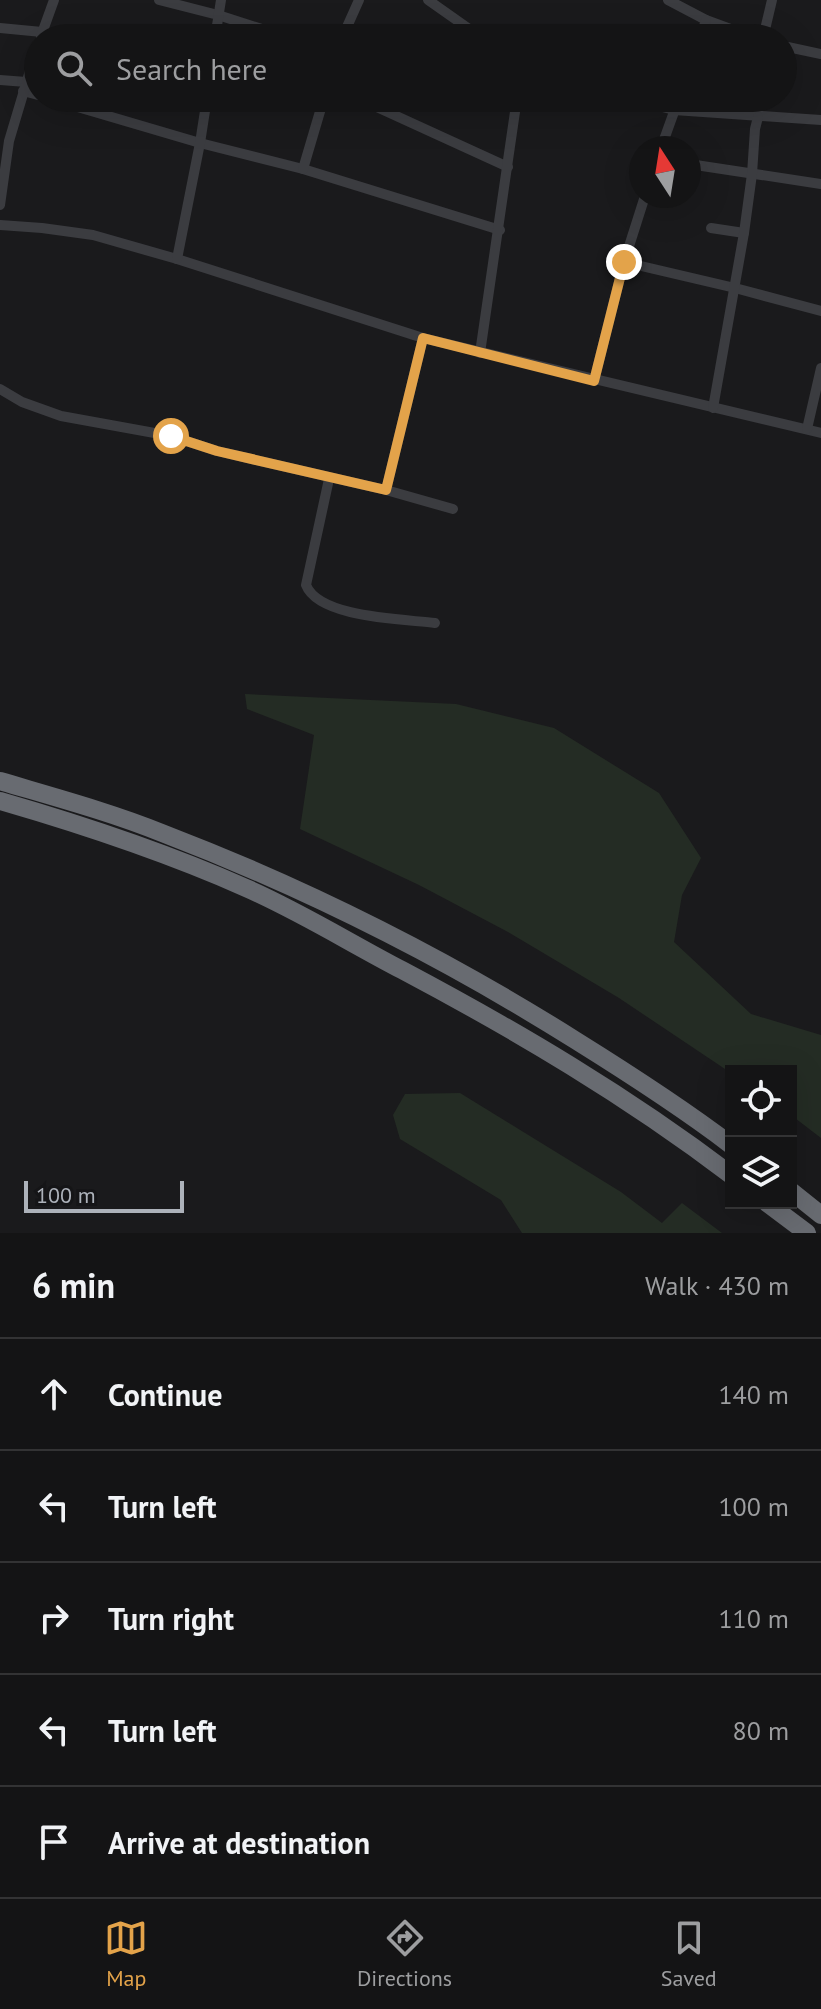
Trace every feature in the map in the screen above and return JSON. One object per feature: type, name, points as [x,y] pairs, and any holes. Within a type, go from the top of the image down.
[{"type":"highway","points":[[0,781],[159,832],[270,877],[390,932],[501,994],[620,1068],[725,1141]]},
{"type":"highway","points":[[0,801],[139,846],[248,888],[482,1012],[590,1076],[725,1170]]},
{"type":"highway","points":[[797,1196],[821,1215]]},
{"type":"highway","points":[[775,1209],[807,1233]]},
{"type":"street","points":[[45,24],[54,0]]},
{"type":"street","points":[[159,0],[246,24]]},
{"type":"street","points":[[217,24],[221,0]]},
{"type":"street","points":[[348,24],[359,0]]},
{"type":"street","points":[[428,0],[462,24]]},
{"type":"street","points":[[668,0],[717,24]]},
{"type":"street","points":[[766,24],[772,0]]},
{"type":"street","points":[[705,24],[706,20]]},
{"type":"street","points":[[0,28],[24,32]]},
{"type":"street","points":[[797,49],[821,54]]},
{"type":"street","points":[[0,80],[24,86]]},
{"type":"street","points":[[0,205],[5,141],[24,89]]},
{"type":"street","points":[[95,112],[303,169],[500,230]]},
{"type":"street","points":[[177,259],[205,112]]},
{"type":"street","points":[[303,169],[320,112]]},
{"type":"street","points":[[388,112],[508,167]]},
{"type":"street","points":[[480,353],[515,112]]},
{"type":"street","points":[[665,136],[673,112]]},
{"type":"street","points":[[698,112],[821,120]]},
{"type":"street","points":[[713,408],[744,233],[758,117]]},
{"type":"street","points":[[701,166],[821,184]]},
{"type":"street","points":[[594,381],[641,208]]},
{"type":"street","points":[[0,225],[93,235],[423,338],[821,433]]},
{"type":"street","points":[[711,228],[744,233]]},
{"type":"street","points":[[624,262],[821,311]]},
{"type":"street","points":[[386,490],[423,338]]},
{"type":"street","points":[[807,429],[821,368]]},
{"type":"street","points":[[0,389],[22,402],[61,416],[171,436],[217,451],[386,490],[453,509]]},
{"type":"street","points":[[329,479],[307,590],[313,597],[342,611],[435,623]]},
{"type":"shaded area","points":[[245,694],[456,704],[554,728],[659,793],[701,858],[682,895],[674,942],[751,1014],[821,1035],[821,1138],[797,1120],[797,1065],[725,1065],[725,1069],[619,998],[508,932],[419,885],[300,829],[314,735],[247,709]]},
{"type":"shaded area","points":[[460,1093],[621,1192],[662,1223],[682,1203],[722,1233],[522,1233],[501,1200],[400,1139],[393,1115],[405,1094]]},
{"type":"route","points":[[171,436],[217,451],[386,490],[423,338],[594,381],[624,262]]}]
